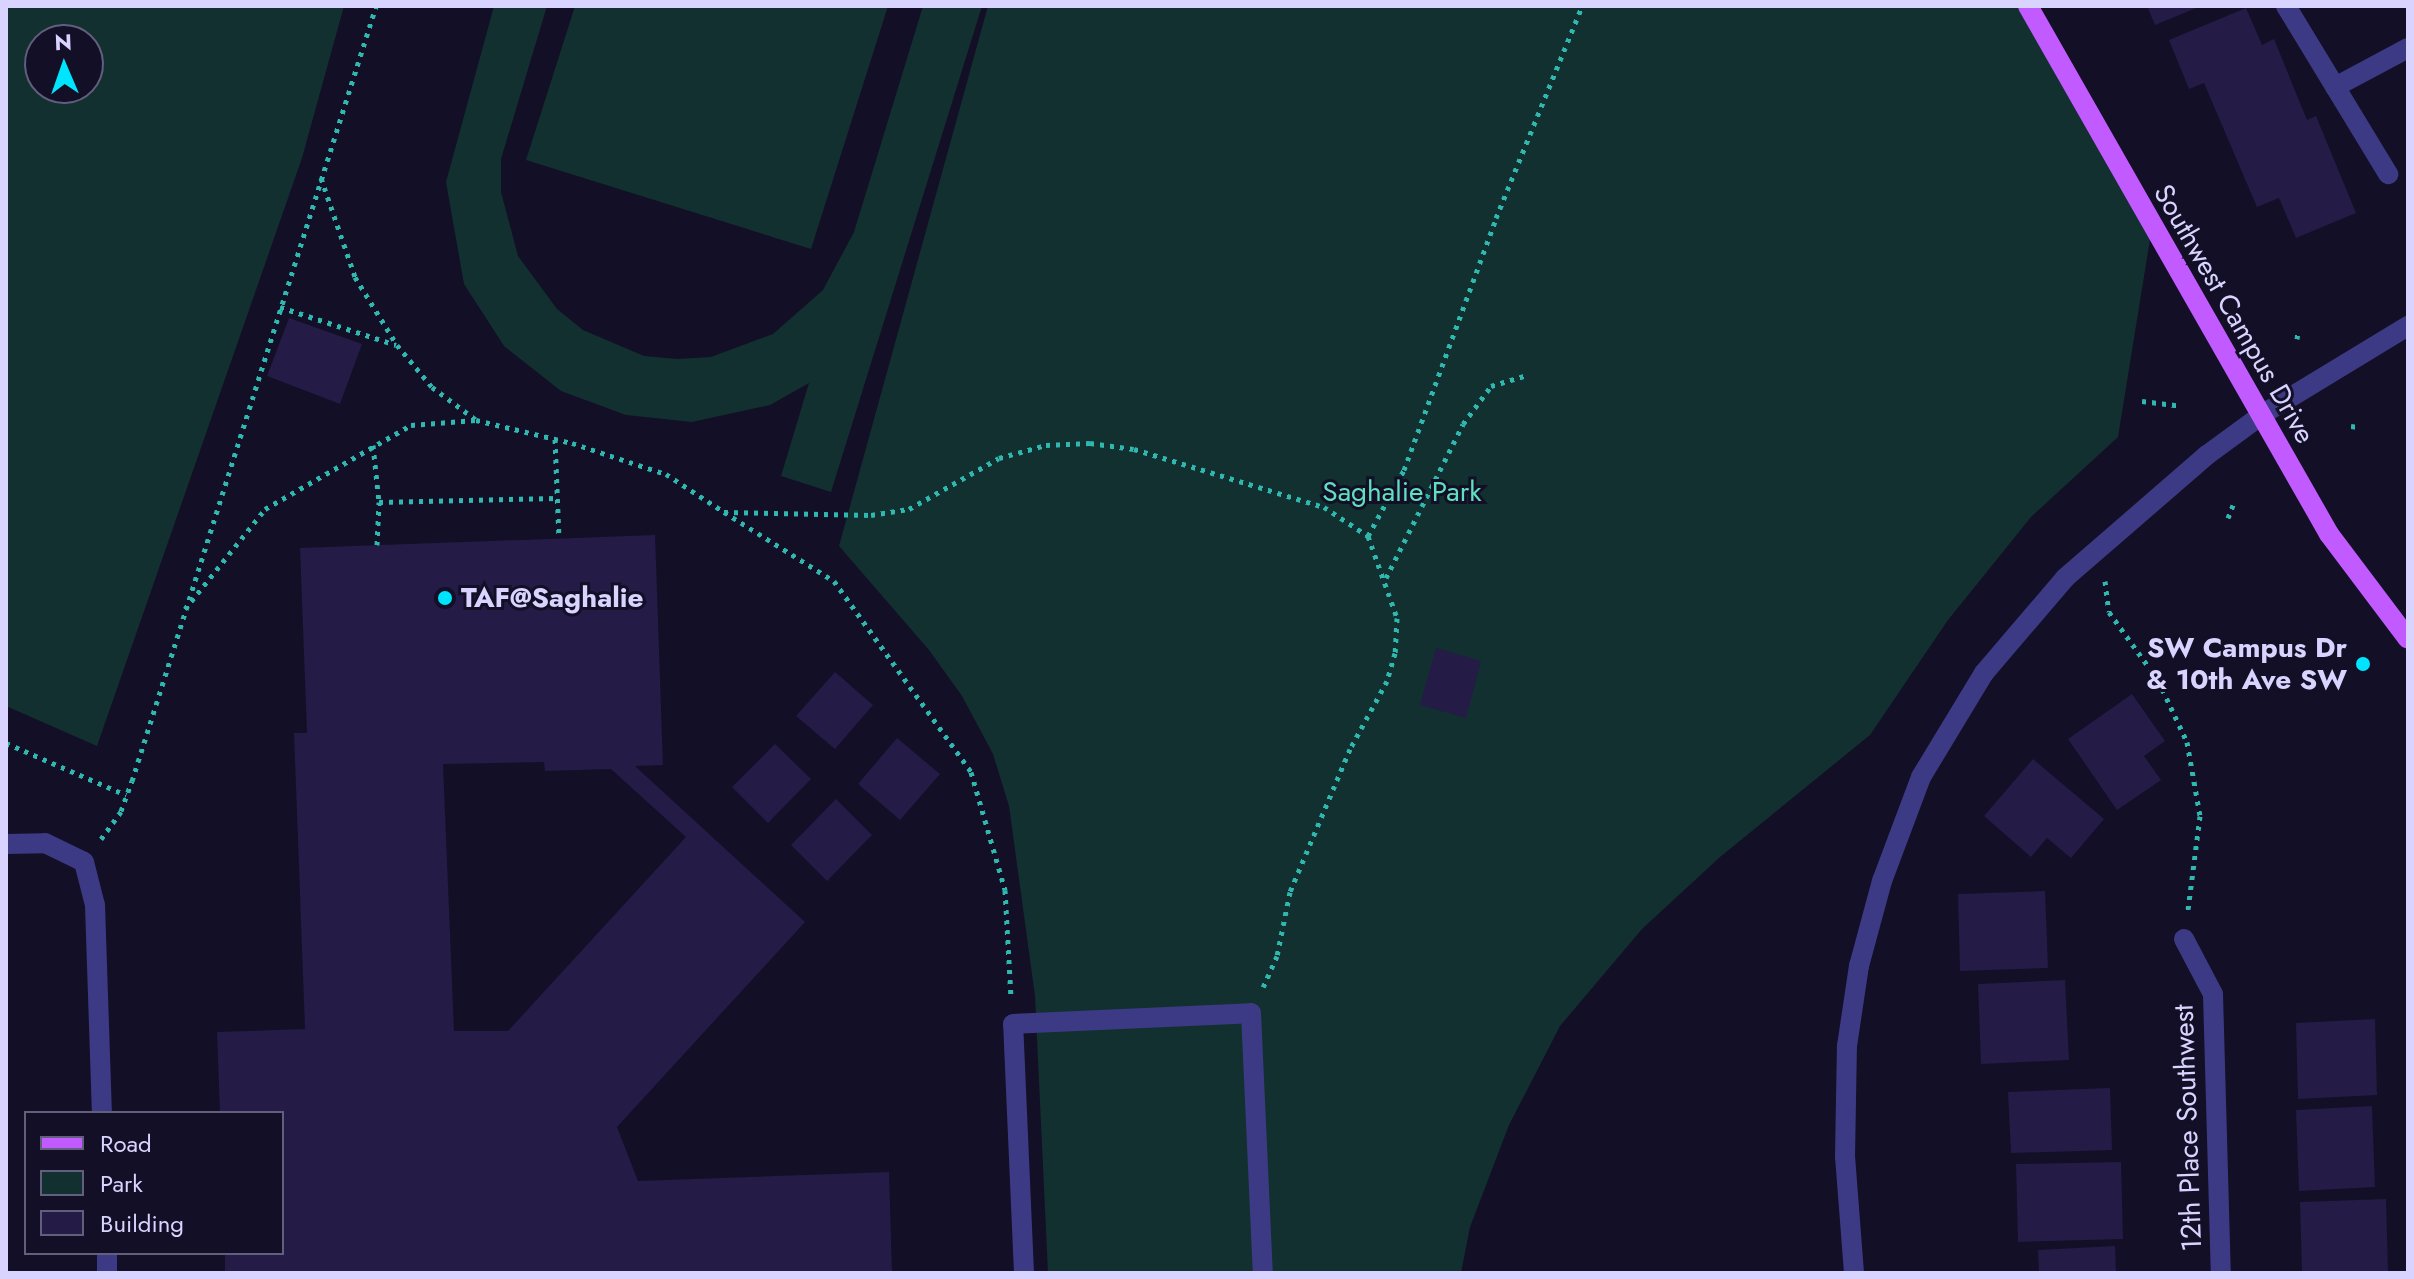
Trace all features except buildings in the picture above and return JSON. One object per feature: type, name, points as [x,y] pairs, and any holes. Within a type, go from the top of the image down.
[{"type":"main road","name":"Southwest Campus Drive","points":[[2028,6],[2329,534],[2408,639]]},
{"type":"street","points":[[2286,6],[2388,174]]},
{"type":"street","points":[[2335,87],[2408,48]]},
{"type":"street","points":[[1854,1273],[1845,1157],[1847,1046],[1859,966],[1882,881],[1921,777],[1984,673],[2065,578],[2155,495],[2263,414],[2408,326]]},
{"type":"street","points":[[6,844],[45,843],[84,862],[95,905],[102,1111]]},
{"type":"street","name":"12th Place Southwest","points":[[2184,939],[2213,994],[2221,1273]]},
{"type":"street","points":[[1024,1273],[1013,1024],[1251,1013],[1263,1273]]},
{"type":"path","points":[[84,862],[126,795],[376,6]]},
{"type":"path","points":[[1368,536],[1404,470],[1496,218],[1582,6]]},
{"type":"path","points":[[320,175],[355,277],[397,345],[432,387],[476,420]]},
{"type":"path","points":[[279,307],[397,345]]},
{"type":"path","points":[[1386,579],[1463,424],[1491,386],[1527,375]]},
{"type":"path","points":[[2142,401],[2177,405]]},
{"type":"path","points":[[185,609],[265,509],[411,425],[476,420],[555,439],[666,474],[834,581],[883,643],[971,772],[1005,890],[1013,1024]]},
{"type":"path","points":[[555,439],[559,538]]},
{"type":"path","points":[[724,512],[871,515],[909,509],[999,458],[1046,445],[1090,443],[1134,449],[1324,507],[1368,536],[1386,579],[1397,618],[1387,681],[1350,749],[1290,892],[1277,956],[1251,1013]]},
{"type":"path","points":[[373,445],[379,502],[377,545]]},
{"type":"path","points":[[379,502],[557,498]]},
{"type":"path","points":[[2228,518],[2233,505]]},
{"type":"path","points":[[2104,568],[2109,612],[2158,680],[2187,742],[2200,816],[2184,939]]},
{"type":"path","points":[[6,743],[126,795]]},
{"type":"green space","points":[[6,6],[344,6],[302,158],[97,746],[6,706]]},
{"type":"green space","points":[[494,6],[547,6],[501,159],[501,192],[518,256],[557,309],[583,330],[644,356],[677,359],[711,357],[773,334],[823,290],[854,232],[923,6],[982,6],[831,492],[781,476],[809,383],[770,405],[692,422],[626,415],[561,391],[504,346],[464,284],[446,182]]},
{"type":"green space","points":[[575,6],[888,6],[811,249],[526,160]]},
{"type":"green space","name":"Saghalie Park","points":[[988,6],[2028,6],[2152,227],[2118,437],[2031,517],[1948,620],[1870,735],[1720,857],[1642,929],[1560,1026],[1509,1125],[1470,1227],[1461,1273],[1048,1273],[1035,996],[1009,806],[993,754],[962,696],[929,650],[839,546]]},
{"type":"place","name":"TAF@Saghalie","points":[[445,598]]},
{"type":"place","name":"SW Campus Dr & 10th Ave SW","points":[[2363,664]]}]
